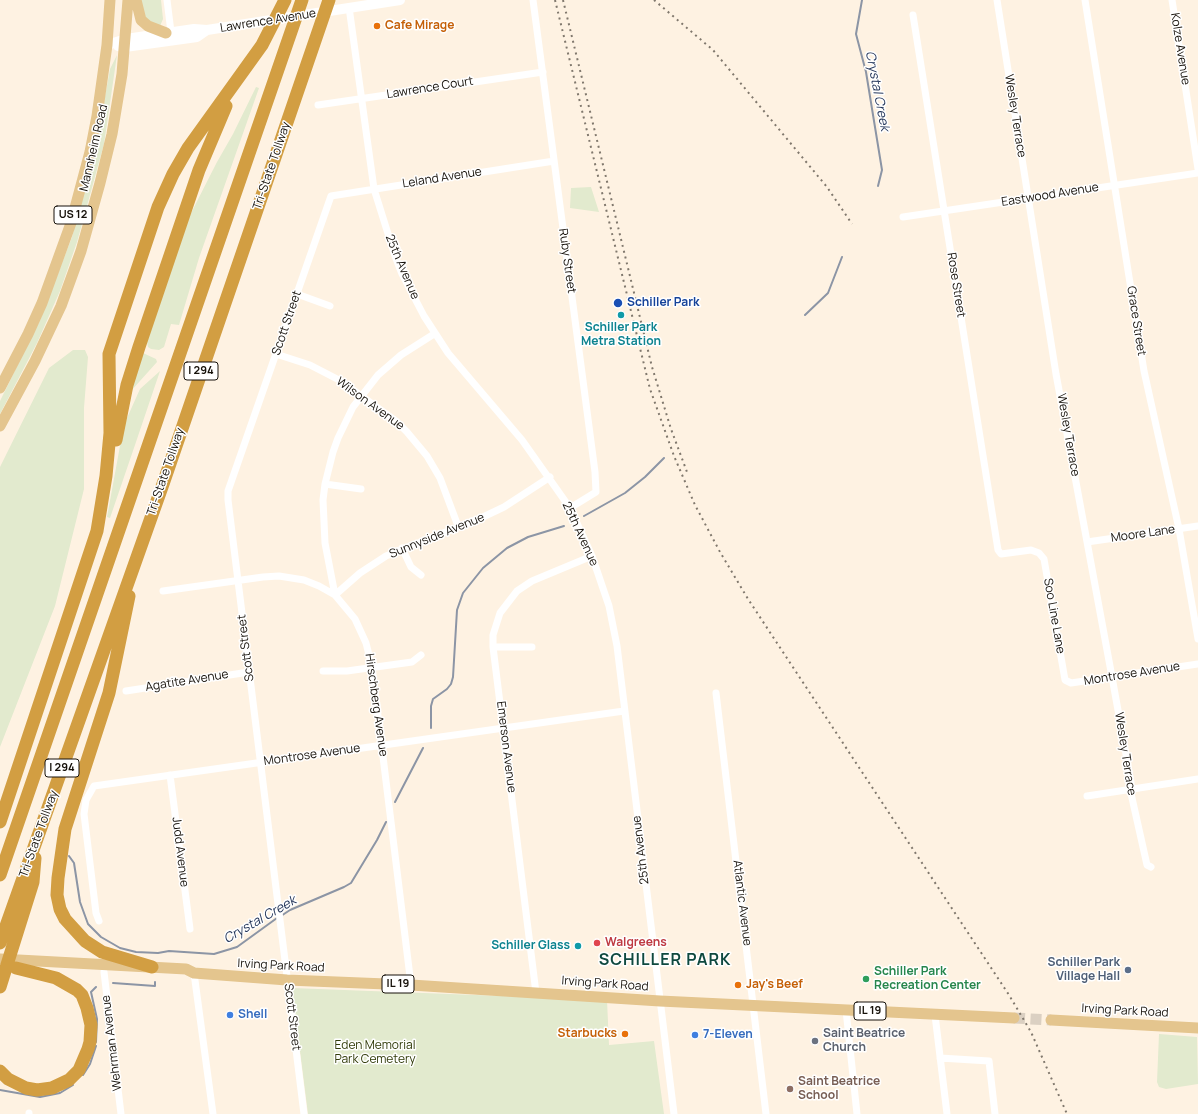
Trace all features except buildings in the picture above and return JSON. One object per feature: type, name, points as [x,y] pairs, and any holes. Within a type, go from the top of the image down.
[{"type":"highway","points":[[100,519],[110,433],[108,381],[110,350],[158,207],[173,174],[188,148],[262,45],[286,0]]},
{"type":"highway","name":"Tri-State Tollway","points":[[0,875],[302,0]]},
{"type":"highway","name":"Tri-State Tollway","points":[[0,943],[137,554],[329,0]]},
{"type":"highway","points":[[0,822],[87,564],[105,506],[119,422],[135,360],[199,170],[238,80]]},
{"type":"highway","points":[[137,554],[109,692],[65,829],[58,878],[58,895],[60,909],[65,919],[85,941],[102,952],[152,968]]},
{"type":"highway","points":[[0,804],[23,738],[32,725]]},
{"type":"highway","points":[[1,977],[6,956],[33,882],[36,842]]},
{"type":"highway","points":[[0,1071],[8,1079],[26,1088],[43,1090],[59,1086],[69,1080],[79,1070],[90,1042],[90,1025],[87,1008],[82,995],[77,990],[56,978],[16,968]]},
{"type":"main road","name":"Mannheim Road","points":[[0,388],[39,309],[71,223],[90,152],[107,45],[110,0]]},
{"type":"main road","name":"Mannheim Road","points":[[0,426],[32,367],[61,306],[81,251],[107,159],[118,100],[125,43],[128,0]]},
{"type":"main road","points":[[136,0],[142,20],[148,26],[168,32]]},
{"type":"main road","name":"Lawrence Avenue","points":[[125,43],[168,32],[194,29],[207,30],[400,0]]},
{"type":"main road","name":"Lawrence Avenue","points":[[107,45],[196,36],[207,30]]},
{"type":"main road","name":"Irving Park Road","points":[[6,956],[152,968],[186,969],[194,973],[287,980],[411,985],[660,1001],[754,1004],[935,1015],[1014,1018]]},
{"type":"main road","name":"Irving Park Road","points":[[1,977],[16,968],[186,976],[194,973]]},
{"type":"main road","name":"Irving Park Road","points":[[1051,1020],[1198,1028]]},
{"type":"street","points":[[167,0],[168,32]]},
{"type":"street","name":"Ruby Street","points":[[533,0],[596,492],[570,508]]},
{"type":"street","name":"Wesley Terrace","points":[[997,0],[1056,374],[1131,782],[1130,789],[1147,865],[1151,867]]},
{"type":"street","name":"Grace Street","points":[[1085,0],[1144,371],[1179,529],[1198,639]]},
{"type":"street","name":"Kolze Avenue","points":[[1172,0],[1198,168]]},
{"type":"street","name":"25th Avenue","points":[[349,8],[374,189],[395,256],[413,296],[434,334],[448,353],[522,440],[550,477],[570,508],[592,556],[609,606],[617,646],[674,1114]]},
{"type":"street","name":"Rose Street","points":[[913,15],[998,550],[1001,554],[1031,550],[1039,553]]},
{"type":"street","name":"Lawrence Court","points":[[318,105],[543,72]]},
{"type":"street","name":"Leland Avenue","points":[[330,196],[554,161]]},
{"type":"street","name":"Eastwood Avenue","points":[[903,217],[1198,173]]},
{"type":"street","name":"Scott Street","points":[[304,1114],[228,491],[330,196]]},
{"type":"street","points":[[297,294],[330,306]]},
{"type":"street","name":"Hirschberg Avenue","points":[[411,985],[372,667],[366,643],[355,618],[336,595],[324,529],[325,484],[338,438],[361,395],[378,375],[401,355],[434,334]]},
{"type":"street","name":"Wilson Avenue","points":[[276,354],[324,372],[361,395],[396,421],[418,443],[440,478],[458,526]]},
{"type":"street","name":"Sunnyside Avenue","points":[[336,595],[360,573],[402,548],[504,507],[550,477]]},
{"type":"street","points":[[325,484],[360,489]]},
{"type":"street","name":"Moore Lane","points":[[1088,542],[1198,526]]},
{"type":"street","points":[[402,548],[411,567],[421,575]]},
{"type":"street","name":"Soo Line Lane","points":[[1039,553],[1044,559],[1066,680]]},
{"type":"street","name":"Emerson Avenue","points":[[536,993],[504,728],[492,647],[493,635],[505,603],[517,591],[532,581],[592,556]]},
{"type":"street","points":[[163,591],[263,577],[291,577],[319,586],[336,595]]},
{"type":"street","points":[[492,647],[532,647]]},
{"type":"street","points":[[323,671],[347,671],[412,662],[421,655]]},
{"type":"street","name":"Montrose Avenue","points":[[1066,680],[1071,683],[1198,664]]},
{"type":"street","name":"Agatite Avenue","points":[[126,691],[249,672]]},
{"type":"street","name":"Atlantic Avenue","points":[[716,693],[766,1114]]},
{"type":"street","name":"Montrose Avenue","points":[[99,922],[96,913],[84,814],[86,800],[94,786],[624,711]]},
{"type":"street","name":"Judd Avenue","points":[[170,775],[190,929]]},
{"type":"street","points":[[1087,796],[1198,778]]},
{"type":"street","name":"Wehrman Avenue","points":[[104,972],[121,1114]]},
{"type":"street","points":[[194,973],[213,1114]]},
{"type":"street","points":[[846,1010],[857,1114]]},
{"type":"street","points":[[935,1015],[947,1114]]},
{"type":"street","points":[[940,1058],[989,1061],[996,1114]]},
{"type":"green space","points":[[141,0],[161,0],[163,19],[160,26],[145,19]]},
{"type":"green space","points":[[117,55],[104,144],[77,242],[60,291],[37,343],[0,414],[0,401],[40,320],[72,237],[95,152],[110,69]]},
{"type":"green space","points":[[256,87],[259,88],[199,258],[179,325],[171,324],[164,347],[159,350],[151,349],[148,347],[147,342],[188,219]]},
{"type":"green space","points":[[591,187],[599,212],[570,208],[571,188]]},
{"type":"green space","points":[[73,350],[85,350],[88,357],[84,408],[84,489],[55,606],[0,747],[0,467],[49,368]]},
{"type":"green space","points":[[143,353],[156,359],[157,362],[131,391]]},
{"type":"green space","points":[[160,371],[110,518],[107,517],[122,435],[127,418],[140,389]]},
{"type":"green space","name":"Eden Memorial Park Cemetery","points":[[292,988],[607,1000],[609,1045],[654,1041],[664,1114],[308,1114]]},
{"type":"green space","points":[[1159,1034],[1197,1037],[1198,1084],[1166,1089],[1159,1087],[1157,1082]]},
{"type":"waterway","name":"Crystal Creek","points":[[862,0],[856,34],[866,72],[882,170],[878,186]]},
{"type":"waterway","name":"Crystal Creek","points":[[805,315],[828,293],[842,257]]},
{"type":"waterway","name":"Crystal Creek","points":[[584,516],[625,493],[645,477],[664,458]]},
{"type":"waterway","name":"Crystal Creek","points":[[431,728],[431,706],[433,699],[447,689],[451,684],[453,677],[457,610],[463,593],[483,568],[507,548],[528,537],[564,526]]},
{"type":"waterway","name":"Crystal Creek","points":[[395,802],[423,748]]},
{"type":"waterway","name":"Crystal Creek","points":[[281,916],[290,910],[351,883],[386,822]]},
{"type":"waterway","name":"Crystal Creek","points":[[69,856],[74,863],[80,902],[88,924],[101,937],[120,948],[136,952],[158,953],[169,951],[214,954],[237,947],[277,918]]},
{"type":"waterway","points":[[113,983],[155,986],[155,982]]},
{"type":"waterway","points":[[96,987],[91,992],[97,1019],[96,1042]]},
{"type":"waterway","points":[[83,1075],[90,1064],[96,1046]]},
{"type":"waterway","points":[[0,1090],[40,1097],[60,1093],[73,1085]]},
{"type":"tunnel","points":[[1014,1018],[1051,1020]]},
{"type":"railway","points":[[555,0],[650,389],[674,456],[695,505],[720,552],[748,599],[1009,995],[1031,1032],[1067,1114]]},
{"type":"railway","points":[[563,0],[652,367],[671,429],[687,472]]},
{"type":"railway","points":[[654,0],[713,50],[827,187],[852,224]]},
{"type":"place","name":"Cafe Mirage","points":[[377,26]]},
{"type":"place","name":"Schiller Park","points":[[618,303]]},
{"type":"place","name":"Schiller Park Metra Station","points":[[621,315]]},
{"type":"place","name":"Walgreens","points":[[597,943]]},
{"type":"place","name":"Schiller Glass","points":[[578,946]]},
{"type":"place","name":"Schiller Park Village Hall","points":[[1128,970]]},
{"type":"place","name":"Schiller Park Recreation Center","points":[[866,979]]},
{"type":"place","name":"Jay's Beef","points":[[738,985]]},
{"type":"place","name":"Shell","points":[[230,1015]]},
{"type":"place","name":"Starbucks","points":[[625,1034]]},
{"type":"place","name":"7-Eleven","points":[[695,1035]]},
{"type":"place","name":"Saint Beatrice Church","points":[[815,1041]]},
{"type":"place","name":"Saint Beatrice School","points":[[790,1089]]},
{"type":"district","name":"SCHILLER PARK","points":[[665,961]]}]
